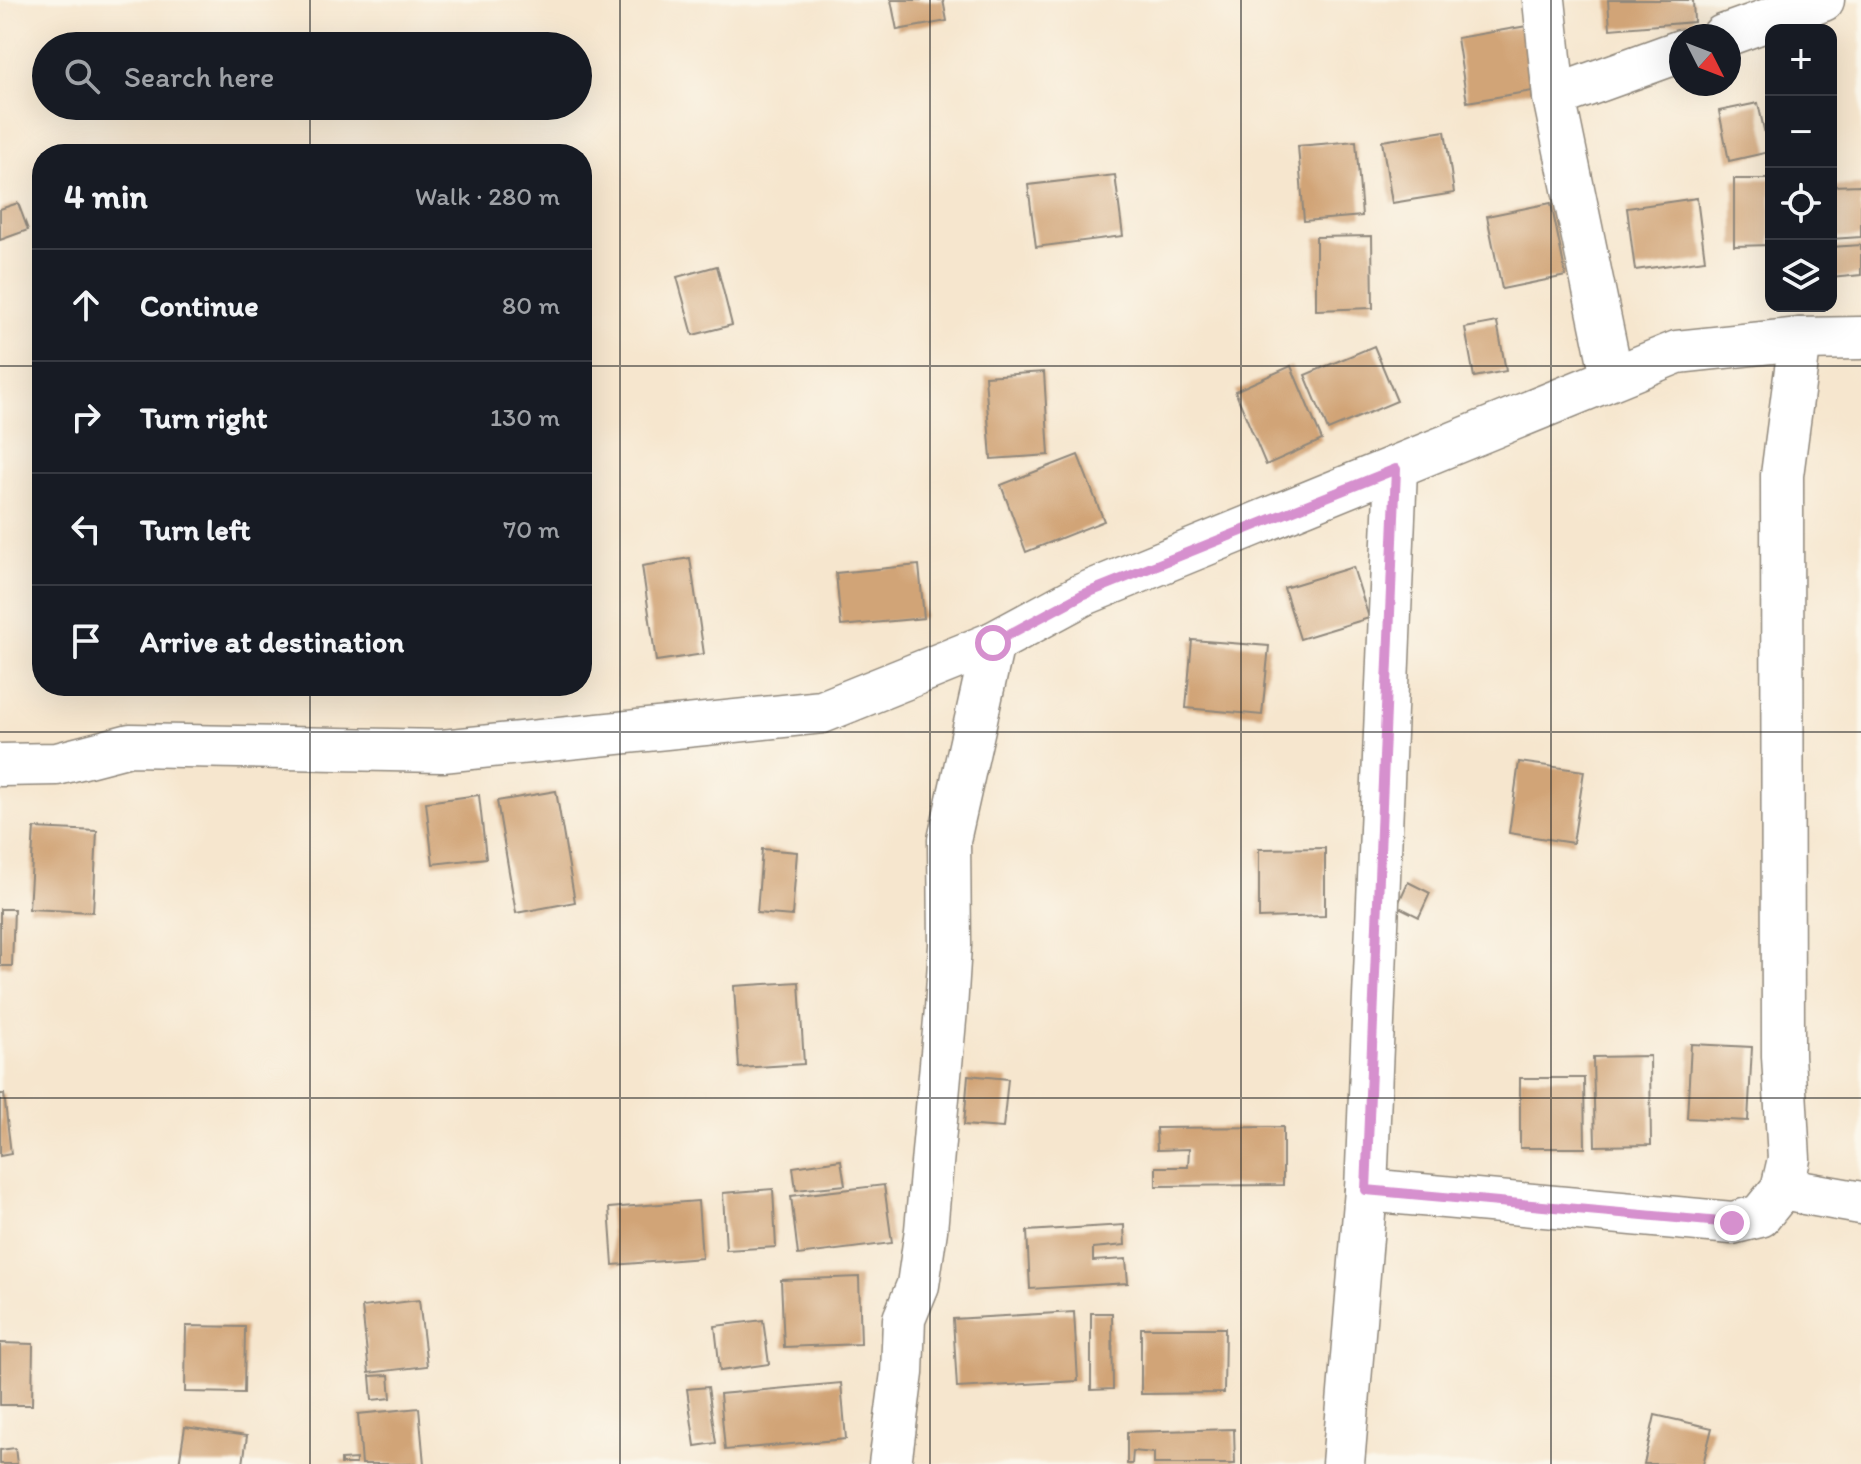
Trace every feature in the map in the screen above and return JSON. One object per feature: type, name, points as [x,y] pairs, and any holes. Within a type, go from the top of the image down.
[{"type":"street","points":[[1544,0],[1554,97],[1612,377]]},
{"type":"street","points":[[1741,30],[1823,0]]},
{"type":"street","points":[[1554,97],[1669,55]]},
{"type":"street","points":[[0,765],[57,764],[130,745],[442,751],[822,712],[993,643],[1082,595],[1677,352],[1800,339],[1861,338]]},
{"type":"street","points":[[1366,1190],[1732,1223],[1760,1216],[1782,1189],[1789,1159],[1783,1056],[1782,475],[1800,339]]},
{"type":"street","points":[[1343,1464],[1366,1190],[1396,469]]},
{"type":"street","points":[[890,1464],[902,1373],[904,1319],[918,1285],[926,1230],[950,945],[949,840],[993,643]]},
{"type":"street","points":[[1782,1189],[1861,1203]]},
{"type":"building","points":[[891,0],[943,0],[947,21],[897,30]]},
{"type":"building","points":[[1608,0],[1693,0],[1694,22],[1610,29]]},
{"type":"building","points":[[1533,25],[1544,89],[1467,102],[1457,38]]},
{"type":"building","points":[[1758,103],[1765,134],[1765,153],[1729,161],[1719,111]]},
{"type":"building","points":[[1445,131],[1454,193],[1392,203],[1382,141]]},
{"type":"building","points":[[1356,141],[1362,216],[1304,221],[1298,146]]},
{"type":"building","points":[[1115,175],[1123,236],[1036,247],[1028,185]]},
{"type":"building","points":[[1734,179],[1765,179],[1765,245],[1734,246]]},
{"type":"building","points":[[1861,185],[1861,237],[1837,239],[1837,186]]},
{"type":"building","points":[[1697,198],[1705,260],[1635,270],[1627,208]]},
{"type":"building","points":[[18,203],[28,230],[0,240],[0,209]]},
{"type":"building","points":[[1551,203],[1566,276],[1502,289],[1487,216]]},
{"type":"building","points":[[1372,236],[1373,308],[1316,310],[1316,237]]},
{"type":"building","points":[[1861,245],[1861,275],[1837,277],[1837,247]]},
{"type":"building","points":[[717,266],[732,325],[693,335],[677,277]]},
{"type":"building","points":[[1497,322],[1506,371],[1474,377],[1465,328]]},
{"type":"building","points":[[1374,346],[1397,401],[1328,430],[1305,375]]},
{"type":"building","points":[[1291,366],[1322,440],[1266,465],[1235,391]]},
{"type":"building","points":[[1044,372],[1049,455],[991,459],[985,376]]},
{"type":"building","points":[[1078,455],[1104,521],[1026,552],[1001,485]]},
{"type":"building","points":[[690,558],[704,654],[656,661],[642,566]]},
{"type":"building","points":[[919,565],[924,618],[841,626],[836,573]]},
{"type":"building","points":[[1353,567],[1369,618],[1300,639],[1284,588]]},
{"type":"building","points":[[1192,640],[1269,646],[1262,715],[1186,708]]},
{"type":"building","points":[[1519,762],[1584,771],[1573,843],[1509,833]]},
{"type":"building","points":[[556,791],[575,902],[516,913],[497,801]]},
{"type":"building","points":[[479,795],[486,858],[433,864],[426,802]]},
{"type":"building","points":[[34,828],[97,831],[93,912],[29,909]]},
{"type":"building","points":[[1325,848],[1325,916],[1259,918],[1259,849]]},
{"type":"building","points":[[762,849],[797,852],[792,916],[757,913]]},
{"type":"building","points":[[1408,882],[1430,893],[1419,917],[1397,906]]},
{"type":"building","points":[[0,909],[14,909],[12,966],[0,966]]},
{"type":"building","points":[[799,982],[804,1064],[739,1068],[734,986]]},
{"type":"building","points":[[1691,1044],[1752,1047],[1748,1121],[1687,1118]]},
{"type":"building","points":[[1650,1056],[1651,1145],[1595,1146],[1593,1057]]},
{"type":"building","points":[[968,1075],[1008,1079],[1003,1128],[964,1125]]},
{"type":"building","points":[[1520,1078],[1584,1078],[1585,1148],[1520,1148]]},
{"type":"building","points":[[0,1094],[4,1094],[11,1154],[0,1156]]},
{"type":"building","points":[[1283,1127],[1283,1185],[1156,1186],[1156,1167],[1188,1167],[1189,1149],[1157,1150],[1156,1128]]},
{"type":"building","points":[[841,1160],[845,1185],[796,1190],[793,1167]]},
{"type":"building","points":[[884,1185],[892,1243],[798,1255],[791,1196]]},
{"type":"building","points":[[773,1189],[776,1247],[726,1250],[723,1193]]},
{"type":"building","points":[[698,1201],[702,1258],[613,1265],[609,1208]]},
{"type":"building","points":[[1124,1225],[1125,1245],[1093,1248],[1093,1261],[1126,1259],[1128,1283],[1030,1289],[1027,1231]]},
{"type":"building","points":[[859,1277],[861,1344],[784,1347],[781,1280]]},
{"type":"building","points":[[419,1300],[427,1366],[369,1373],[362,1307]]},
{"type":"building","points":[[1074,1312],[1078,1381],[957,1388],[953,1319]]},
{"type":"building","points":[[1091,1313],[1112,1313],[1113,1389],[1091,1390]]},
{"type":"building","points":[[763,1320],[769,1364],[720,1371],[715,1326]]},
{"type":"building","points":[[186,1326],[245,1327],[244,1393],[185,1392]]},
{"type":"building","points":[[1141,1328],[1225,1328],[1224,1393],[1141,1394]]},
{"type":"building","points":[[0,1343],[33,1344],[32,1405],[0,1405]]},
{"type":"building","points":[[389,1375],[391,1398],[372,1400],[370,1376]]},
{"type":"building","points":[[841,1383],[846,1439],[725,1450],[720,1394]]},
{"type":"building","points":[[708,1387],[716,1443],[695,1446],[687,1389]]},
{"type":"building","points":[[419,1408],[424,1464],[362,1464],[358,1414]]},
{"type":"building","points":[[1655,1415],[1712,1428],[1703,1464],[1644,1464]]},
{"type":"building","points":[[185,1427],[247,1436],[243,1464],[179,1464]]},
{"type":"building","points":[[1234,1429],[1235,1464],[1154,1464],[1154,1453],[1133,1451],[1132,1464],[1127,1464],[1127,1432]]},
{"type":"building","points":[[15,1448],[17,1464],[0,1464],[0,1450]]},
{"type":"building","points":[[356,1459],[356,1464],[341,1464],[341,1460]]},
{"type":"route","points":[[993,643],[1082,595],[1396,469],[1366,1190],[1732,1223]]}]
